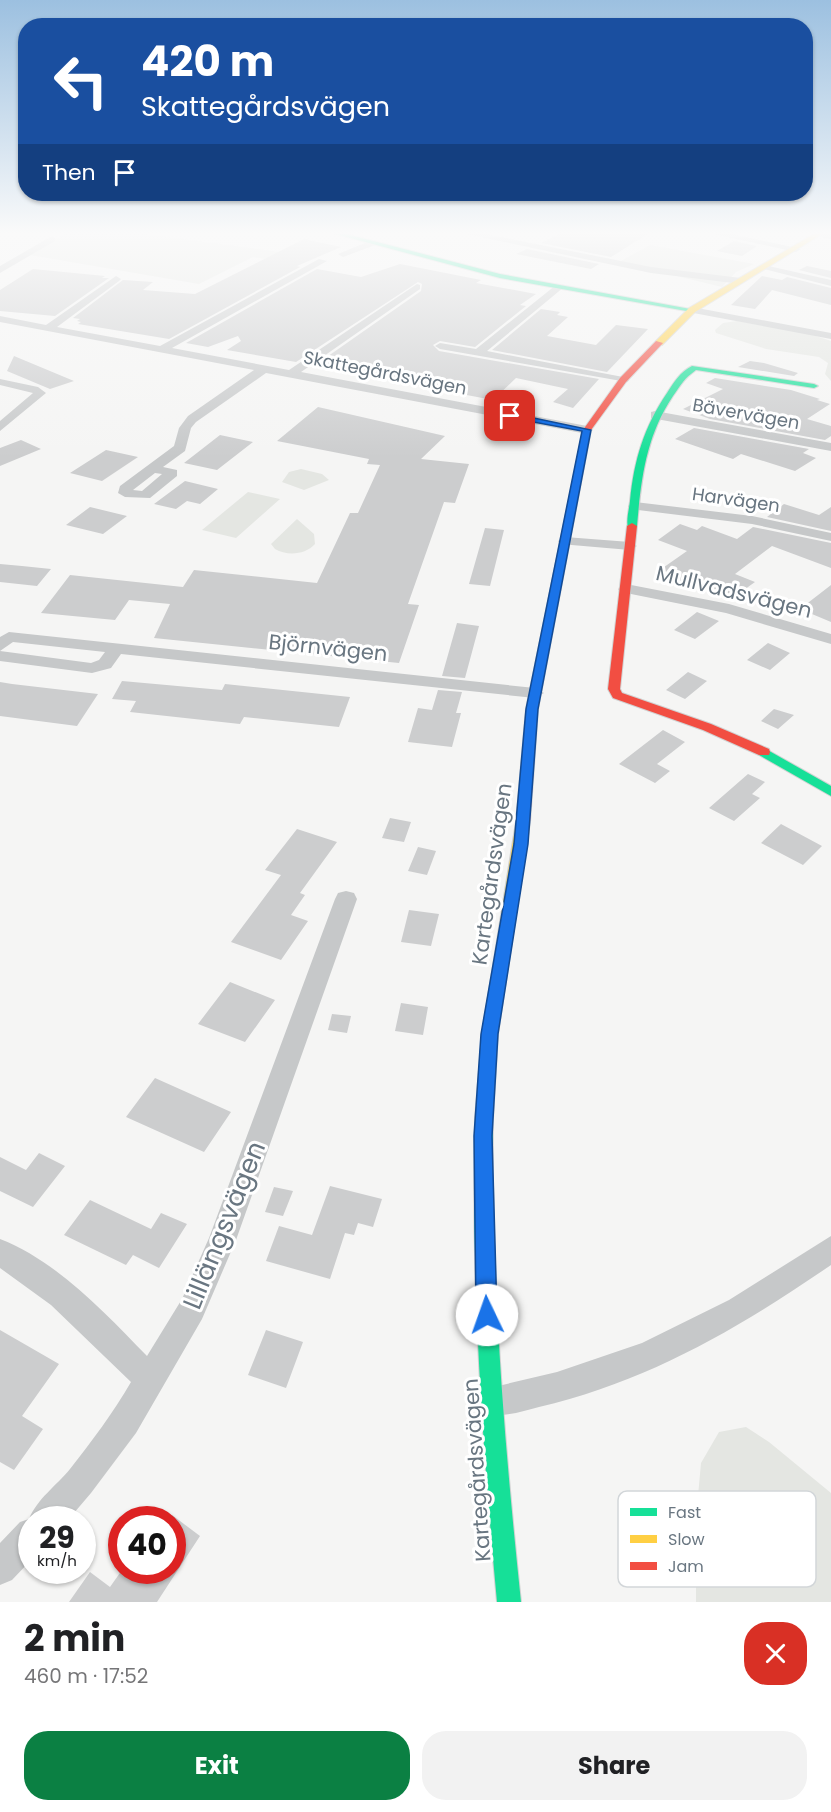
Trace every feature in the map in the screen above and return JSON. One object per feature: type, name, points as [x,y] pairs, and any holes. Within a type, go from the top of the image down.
[{"type":"street","points":[[48,328],[77,307]]},
{"type":"street","points":[[161,350],[239,307]]},
{"type":"street","points":[[291,374],[388,307]]},
{"type":"street","points":[[480,352],[535,307]]},
{"type":"street","points":[[673,307],[831,336]]},
{"type":"street","name":"Kartegårdsvägen","points":[[509,1602],[492,1401],[483,1233],[485,1095],[490,1034],[521,844],[535,693],[587,430],[623,380],[697,307]]},
{"type":"street","name":"Skattegårdsvägen","points":[[0,319],[587,430]]},
{"type":"street","points":[[440,346],[623,380]]},
{"type":"street","points":[[814,386],[700,368],[687,371],[654,415],[640,453],[614,689],[617,695],[626,700],[703,724],[753,745],[786,762],[831,792]]},
{"type":"street","points":[[153,468],[180,448],[188,423],[264,369]]},
{"type":"street","points":[[0,381],[34,389],[39,393],[0,427]]},
{"type":"street","name":"Bävervägen","points":[[654,415],[831,447]]},
{"type":"street","name":"Harvägen","points":[[635,506],[752,520],[831,537]]},
{"type":"street","points":[[565,541],[630,546]]},
{"type":"street","name":"Mullvadsvägen","points":[[626,589],[729,609],[831,639]]},
{"type":"street","name":"Björnvägen","points":[[0,646],[9,637],[535,693]]},
{"type":"street","points":[[0,656],[92,668],[105,664],[117,648]]},
{"type":"street","name":"Lillängsvägen","points":[[58,1506],[80,1482],[152,1382],[192,1310],[222,1240],[346,899]]},
{"type":"street","points":[[492,1401],[538,1394],[597,1377],[666,1348],[741,1309],[831,1250]]},
{"type":"street","points":[[0,1252],[45,1282],[83,1314],[152,1382]]},
{"type":"street","points":[[0,1568],[18,1549]]},
{"type":"shaded area","points":[[737,321],[810,334],[831,341],[831,381],[825,374],[828,363],[819,357],[766,349],[716,333],[715,330],[723,323]]},
{"type":"shaded area","points":[[301,469],[322,474],[329,480],[304,490],[282,482],[289,472]]},
{"type":"shaded area","points":[[248,492],[280,499],[236,538],[202,530]]},
{"type":"shaded area","points":[[297,519],[314,534],[315,544],[311,548],[296,553],[285,553],[275,549],[271,544]]},
{"type":"shaded area","points":[[746,1427],[769,1442],[831,1493],[831,1602],[696,1602],[696,1587],[816,1587],[816,1491],[698,1491],[701,1463],[719,1432]]},
{"type":"building","points":[[0,307],[68,307],[55,316],[0,311]]},
{"type":"building","points":[[88,307],[228,307],[169,339],[78,324],[81,322],[77,321],[80,319],[73,318]]},
{"type":"building","points":[[250,307],[380,307],[296,362],[227,350],[241,341],[238,336],[208,347],[186,343]]},
{"type":"building","points":[[399,307],[525,307],[475,347],[440,341],[433,345],[439,351],[599,379],[573,408],[553,402],[568,389],[516,378],[493,400],[314,366]]},
{"type":"building","points":[[541,309],[560,312],[557,315],[568,317],[547,336],[596,345],[616,325],[648,329],[607,372],[492,350]]},
{"type":"building","points":[[14,356],[74,381],[50,389],[7,371]]},
{"type":"building","points":[[750,361],[798,373],[794,376],[738,367]]},
{"type":"building","points":[[715,378],[791,390],[830,404],[807,419],[831,426],[831,436],[825,440],[710,419],[683,409],[723,389],[706,383]]},
{"type":"building","points":[[318,407],[445,436],[421,459],[469,464],[455,503],[444,502],[408,604],[419,605],[399,663],[154,638],[170,604],[129,600],[115,620],[41,613],[70,575],[183,587],[194,570],[317,583],[350,513],[358,513],[380,465],[367,464],[369,459],[277,441]]},
{"type":"building","points":[[694,428],[809,449],[803,453],[816,458],[795,471],[741,454],[733,459],[675,439]]},
{"type":"building","points":[[220,435],[253,442],[217,470],[184,463]]},
{"type":"building","points":[[21,440],[41,449],[0,466],[0,448]]},
{"type":"building","points":[[106,450],[138,457],[102,481],[70,473]]},
{"type":"building","points":[[185,481],[218,489],[200,504],[187,501],[176,509],[154,504]]},
{"type":"building","points":[[784,504],[819,515],[831,507],[831,531],[767,517]]},
{"type":"building","points":[[90,507],[127,516],[103,534],[66,525]]},
{"type":"building","points":[[680,524],[697,530],[702,526],[737,539],[753,527],[831,543],[831,568],[772,546],[735,574],[755,582],[734,597],[687,577],[681,582],[657,572],[687,551],[658,540]]},
{"type":"building","points":[[485,528],[504,530],[490,586],[469,584]]},
{"type":"building","points":[[0,564],[51,569],[37,586],[0,582]]},
{"type":"building","points":[[831,585],[831,622],[800,609]]},
{"type":"building","points":[[697,612],[719,621],[695,639],[674,630]]},
{"type":"building","points":[[457,623],[479,626],[465,678],[442,676]]},
{"type":"building","points":[[768,643],[790,653],[770,670],[747,660]]},
{"type":"building","points":[[688,672],[707,681],[685,699],[666,690]]},
{"type":"building","points":[[122,681],[222,690],[225,684],[350,697],[339,727],[244,717],[240,724],[130,712],[136,701],[112,699]]},
{"type":"building","points":[[0,682],[98,694],[77,726],[0,716]]},
{"type":"building","points":[[438,690],[462,692],[456,713],[461,713],[452,747],[408,742],[418,708],[432,710]]},
{"type":"building","points":[[774,709],[794,715],[778,729],[761,721]]},
{"type":"building","points":[[663,730],[685,742],[657,764],[670,771],[655,783],[619,764]]},
{"type":"building","points":[[748,774],[765,782],[752,794],[760,798],[734,821],[709,808]]},
{"type":"building","points":[[390,818],[411,822],[404,842],[382,838]]},
{"type":"building","points":[[781,824],[822,846],[803,865],[761,843]]},
{"type":"building","points":[[297,829],[337,842],[300,893],[305,895],[291,915],[308,921],[281,960],[231,942],[281,875],[265,870]]},
{"type":"building","points":[[418,847],[436,851],[427,875],[408,871]]},
{"type":"building","points":[[409,910],[439,914],[431,946],[401,942]]},
{"type":"building","points":[[230,982],[275,1000],[245,1042],[198,1024]]},
{"type":"building","points":[[401,1003],[428,1007],[423,1035],[395,1031]]},
{"type":"building","points":[[332,1014],[351,1016],[347,1033],[328,1030]]},
{"type":"building","points":[[155,1078],[231,1112],[204,1152],[126,1117]]},
{"type":"building","points":[[39,1153],[65,1166],[33,1207],[0,1191],[0,1157],[26,1170]]},
{"type":"building","points":[[330,1186],[382,1199],[373,1227],[358,1223],[354,1235],[345,1233],[330,1279],[266,1261],[279,1226],[312,1235]]},
{"type":"building","points":[[274,1187],[293,1191],[283,1216],[265,1212]]},
{"type":"building","points":[[90,1200],[151,1229],[161,1213],[187,1224],[159,1268],[133,1255],[126,1265],[64,1235]]},
{"type":"building","points":[[0,1330],[59,1364],[22,1416],[43,1429],[14,1470],[0,1462]]},
{"type":"building","points":[[266,1330],[303,1342],[286,1388],[248,1375]]},
{"type":"building","points":[[186,1526],[200,1536],[186,1557]]},
{"type":"building","points":[[96,1576],[110,1587],[112,1584],[169,1584],[157,1602],[69,1602],[82,1584],[96,1584]]},
{"type":"traffic: fast","points":[[674,307],[692,310]]},
{"type":"traffic: fast","points":[[632,526],[638,471],[646,439],[661,407],[688,372],[695,368],[814,386]]},
{"type":"traffic: fast","points":[[764,752],[831,792]]},
{"type":"traffic: fast","points":[[484,1118],[485,1300],[509,1602]]},
{"type":"traffic: slow","points":[[659,343],[697,307]]},
{"type":"traffic: slow","points":[[484,1118],[490,1034],[523,822]]},
{"type":"traffic: jam","points":[[523,822],[532,709],[587,430],[623,380],[659,343]]},
{"type":"traffic: jam","points":[[632,526],[614,689],[617,695],[707,727],[764,752]]},
{"type":"route","points":[[487,1315],[482,1188],[485,1095],[490,1034],[521,844],[532,709],[574,484],[587,430],[510,416]]}]
